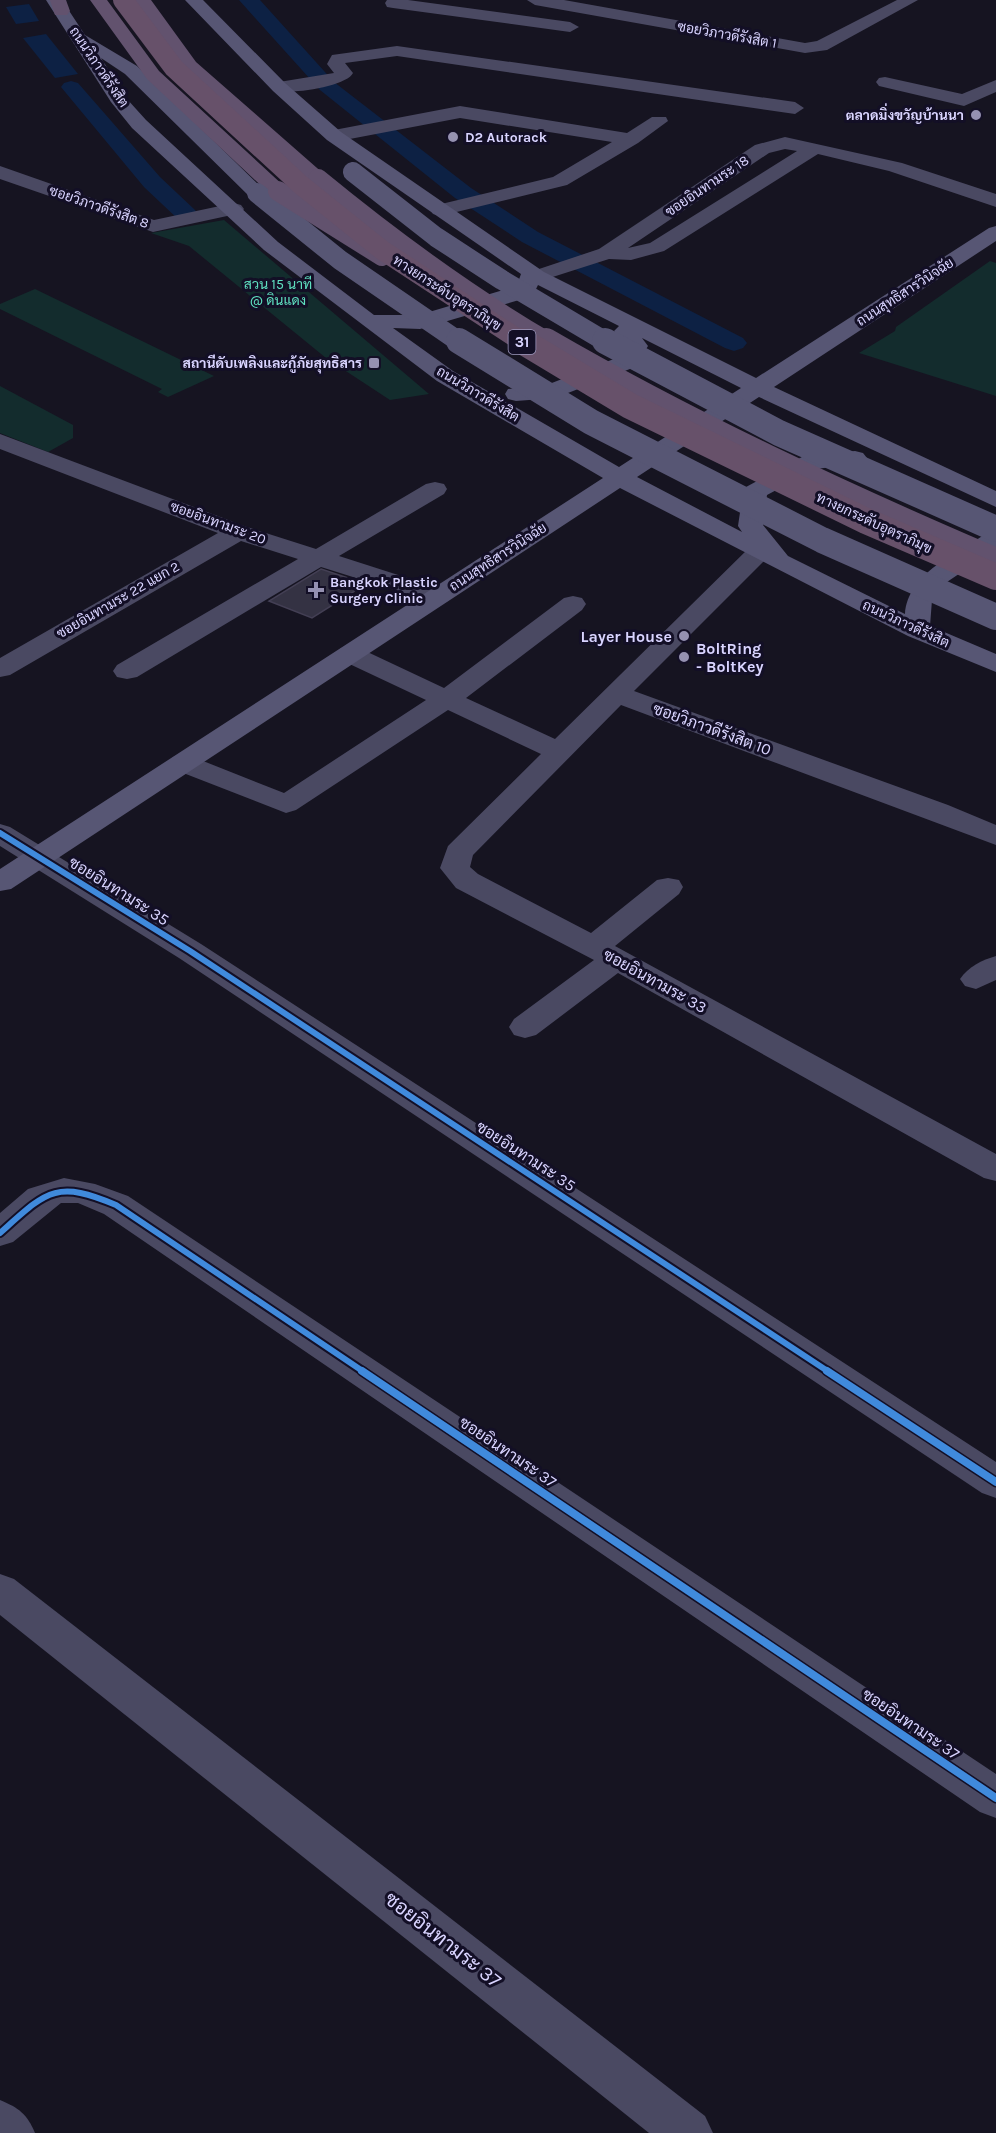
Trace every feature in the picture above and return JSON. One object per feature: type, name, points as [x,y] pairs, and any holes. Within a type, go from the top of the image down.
[{"type":"highway","name":"31","points":[[98,0],[153,75],[268,192],[375,251],[483,326],[618,406],[854,523],[996,584]]},
{"type":"highway","name":"ทางยกระดับอุตราภิมุข","points":[[123,0],[174,68],[301,185],[382,250],[493,324],[630,406],[866,521],[996,577]]},
{"type":"highway","name":"31","points":[[142,0],[190,66],[318,180],[399,244],[496,310],[642,396],[874,509],[996,561]]},
{"type":"highway","name":"ทางยกระดับอุตราภิมุข","points":[[149,0],[198,66],[326,179],[408,244],[515,314],[652,395],[883,508],[996,555]]},
{"type":"main road","points":[[192,0],[197,28],[209,42]]},
{"type":"main road","points":[[192,0],[279,87],[334,136],[534,274],[758,388],[996,500]]},
{"type":"main road","name":"ถนนวิภาวดีรังสิต","points":[[58,4],[120,102],[139,124],[234,209],[271,246],[445,376],[620,478],[770,557],[917,630],[996,664]]},
{"type":"main road","name":"31","points":[[76,34],[131,70],[268,192],[340,260],[442,330],[591,422],[822,540],[996,617]]},
{"type":"main road","points":[[231,64],[353,172],[435,236],[544,304],[675,380],[904,491],[996,529]]},
{"type":"main road","name":"ถนนสุทธิสารวินิจฉัย","points":[[0,882],[996,232]]},
{"type":"main road","points":[[369,321],[420,322],[518,293],[526,288],[534,274]]},
{"type":"main road","points":[[445,376],[513,394],[547,393],[627,362],[637,346],[615,317]]},
{"type":"main road","points":[[770,557],[750,526],[755,492],[810,462],[848,457],[922,467]]},
{"type":"main road","points":[[917,630],[919,600],[932,581],[996,538]]},
{"type":"street","name":"ซอยวิภาวดีรังสิต 1","points":[[535,0],[805,48],[821,46],[910,0]]},
{"type":"street","points":[[391,1],[589,30]]},
{"type":"street","points":[[279,87],[334,80],[344,73],[336,64],[338,59],[397,51],[795,108]]},
{"type":"street","points":[[885,82],[964,100],[996,85]]},
{"type":"street","points":[[334,136],[460,112],[631,139]]},
{"type":"street","points":[[440,210],[560,182],[659,121]]},
{"type":"street","name":"ซอยอินทามระ 18","points":[[534,274],[606,253],[631,254],[657,247],[815,148],[895,167],[996,201]]},
{"type":"street","name":"ซอยวิภาวดีรังสิต 8","points":[[0,172],[153,226],[234,209]]},
{"type":"street","name":"ซอยอินทามระ 20","points":[[0,441],[237,532],[439,596]]},
{"type":"street","points":[[127,671],[435,489]]},
{"type":"street","name":"ซอยอินทามระ 22 แยก 2","points":[[0,669],[237,532]]},
{"type":"street","points":[[616,694],[770,557]]},
{"type":"street","points":[[183,763],[286,804],[447,698],[573,604]]},
{"type":"street","points":[[350,654],[560,752]]},
{"type":"street","name":"ซอยอินทามระ 33","points":[[616,694],[459,852],[455,868],[467,881],[605,953],[996,1169]]},
{"type":"street","name":"ซอยวิภาวดีรังสิต 10","points":[[616,694],[938,811],[996,836]]},
{"type":"street","name":"ซอยอินทามระ 35","points":[[0,833],[190,951],[996,1482]]},
{"type":"street","points":[[525,1027],[605,953],[668,886]]},
{"type":"street","name":"ซอยอินทามระ 37","points":[[0,1233],[46,1193],[68,1188],[89,1192],[116,1204],[996,1798]]},
{"type":"street","name":"ซอยอินทามระ 37","points":[[0,1591],[688,2133]]},
{"type":"street","points":[[0,2124],[10,2133]]},
{"type":"green space","name":"สวน 15 นาที @ ดินแดง","points":[[224,220],[429,394],[390,400],[326,358],[189,246],[151,233]]},
{"type":"green space","points":[[990,261],[996,263],[996,396],[859,353],[895,331],[896,327]]},
{"type":"green space","points":[[35,289],[214,376],[168,397],[158,392],[162,389],[0,309],[0,304]]},
{"type":"green space","points":[[0,386],[73,425],[73,438],[48,452],[0,433]]},
{"type":"water","points":[[29,4],[39,21],[16,24],[6,7]]},
{"type":"water","points":[[46,34],[78,74],[55,78],[23,38]]},
{"type":"building","name":"Bangkok Plastic Surgery Clinic","points":[[321,569],[366,584],[312,618],[269,601]]},
{"type":"waterway","points":[[249,0],[327,86],[463,193],[530,237],[734,343]]},
{"type":"waterway","points":[[71,87],[152,182],[187,215]]},
{"type":"cycle path","points":[[0,833],[190,951],[996,1482]]},
{"type":"cycle path","points":[[0,1233],[29,1207],[52,1192],[78,1191],[116,1205],[996,1798]]},
{"type":"place","name":"ตลาดมิ่งขวัญบ้านนา","points":[[976,115]]},
{"type":"place","name":"D2 Autorack","points":[[453,137]]},
{"type":"place","name":"สถานีดับเพลิงและกู้ภัยสุทธิสาร","points":[[374,363]]},
{"type":"place","name":"Bangkok Plastic Surgery Clinic","points":[[316,590]]},
{"type":"place","name":"Layer House","points":[[684,636]]},
{"type":"place","name":"BoltRing - BoltKey","points":[[684,657]]}]
